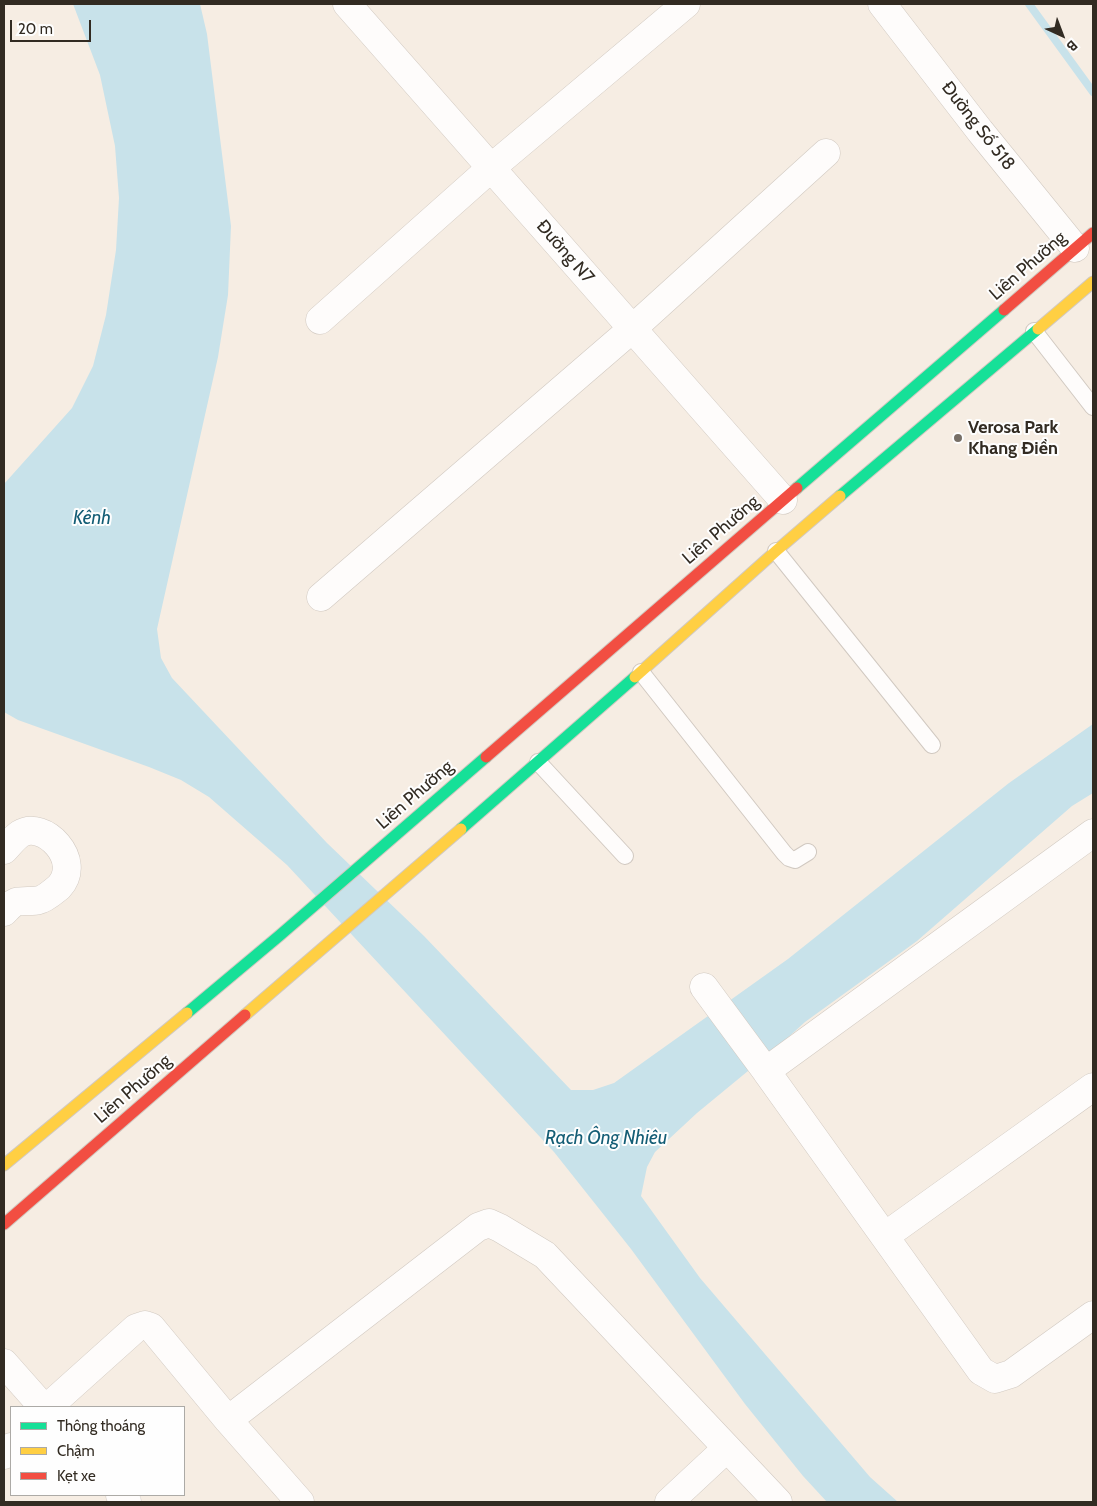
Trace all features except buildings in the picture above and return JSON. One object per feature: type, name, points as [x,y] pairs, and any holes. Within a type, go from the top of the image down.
[{"type":"street","name":"Đường N7","points":[[347,4],[783,500]]},
{"type":"street","points":[[320,320],[491,168],[686,4]]},
{"type":"street","name":"Đường Số 518","points":[[882,4],[980,131],[1084,240]]},
{"type":"street","points":[[321,597],[632,329],[826,153]]},
{"type":"street","name":"Liên Phường","points":[[4,1165],[279,936],[1084,240]]},
{"type":"street","points":[[538,762],[776,550],[1093,282]]},
{"type":"street","name":"Liên Phường","points":[[4,1224],[538,762]]},
{"type":"street","points":[[4,850],[21,833],[36,831],[50,838],[61,847],[67,860],[67,875],[58,887],[41,900],[18,902],[4,912]]},
{"type":"street","points":[[763,1067],[1093,833]]},
{"type":"street","points":[[704,987],[885,1236],[981,1372],[995,1379],[1011,1374],[1093,1315]]},
{"type":"street","points":[[885,1236],[1093,1087]]},
{"type":"street","points":[[228,1420],[478,1227],[489,1223],[545,1255],[778,1502]]},
{"type":"street","points":[[49,1406],[136,1328],[145,1325],[151,1327],[228,1420],[300,1502]]},
{"type":"street","points":[[4,1363],[42,1406]]},
{"type":"street","points":[[669,1502],[726,1449]]},
{"type":"lane","points":[[1034,331],[1093,407]]},
{"type":"lane","points":[[776,550],[932,745]]},
{"type":"lane","points":[[641,672],[784,853],[789,858],[795,860],[808,852]]},
{"type":"lane","points":[[538,762],[625,856]]},
{"type":"water","points":[[73,4],[200,4],[207,34],[231,226],[228,295],[218,357],[157,629],[161,658],[172,678],[327,843],[424,936],[571,1090],[593,1090],[614,1083],[788,959],[1009,783],[1093,724],[1093,793],[1072,806],[917,941],[805,1022],[697,1113],[655,1152],[647,1167],[641,1196],[700,1278],[870,1477],[898,1502],[827,1502],[803,1476],[745,1404],[631,1249],[554,1152],[287,865],[209,797],[181,780],[18,720],[4,712],[4,484],[72,408],[93,366],[106,315],[116,250],[119,198],[115,146],[100,75]]},
{"type":"waterway","points":[[1029,4],[1093,92]]},
{"type":"traffic: fast","points":[[797,488],[1004,310]]},
{"type":"traffic: fast","points":[[840,496],[1038,329]]},
{"type":"traffic: fast","points":[[461,829],[635,677]]},
{"type":"traffic: fast","points":[[187,1013],[486,757]]},
{"type":"traffic: slow","points":[[1038,329],[1093,282]]},
{"type":"traffic: slow","points":[[635,677],[840,496]]},
{"type":"traffic: slow","points":[[245,1015],[461,829]]},
{"type":"traffic: slow","points":[[4,1165],[187,1013]]},
{"type":"traffic: jam","points":[[1004,310],[1093,233]]},
{"type":"traffic: jam","points":[[486,757],[797,488]]},
{"type":"traffic: jam","points":[[4,1224],[245,1015]]},
{"type":"place","name":"Verosa Park Khang Điền","points":[[958,438]]},
{"type":"water label","name":"Kênh","points":[[92,518]]},
{"type":"water label","name":"Rạch Ông Nhiêu","points":[[606,1138]]}]
